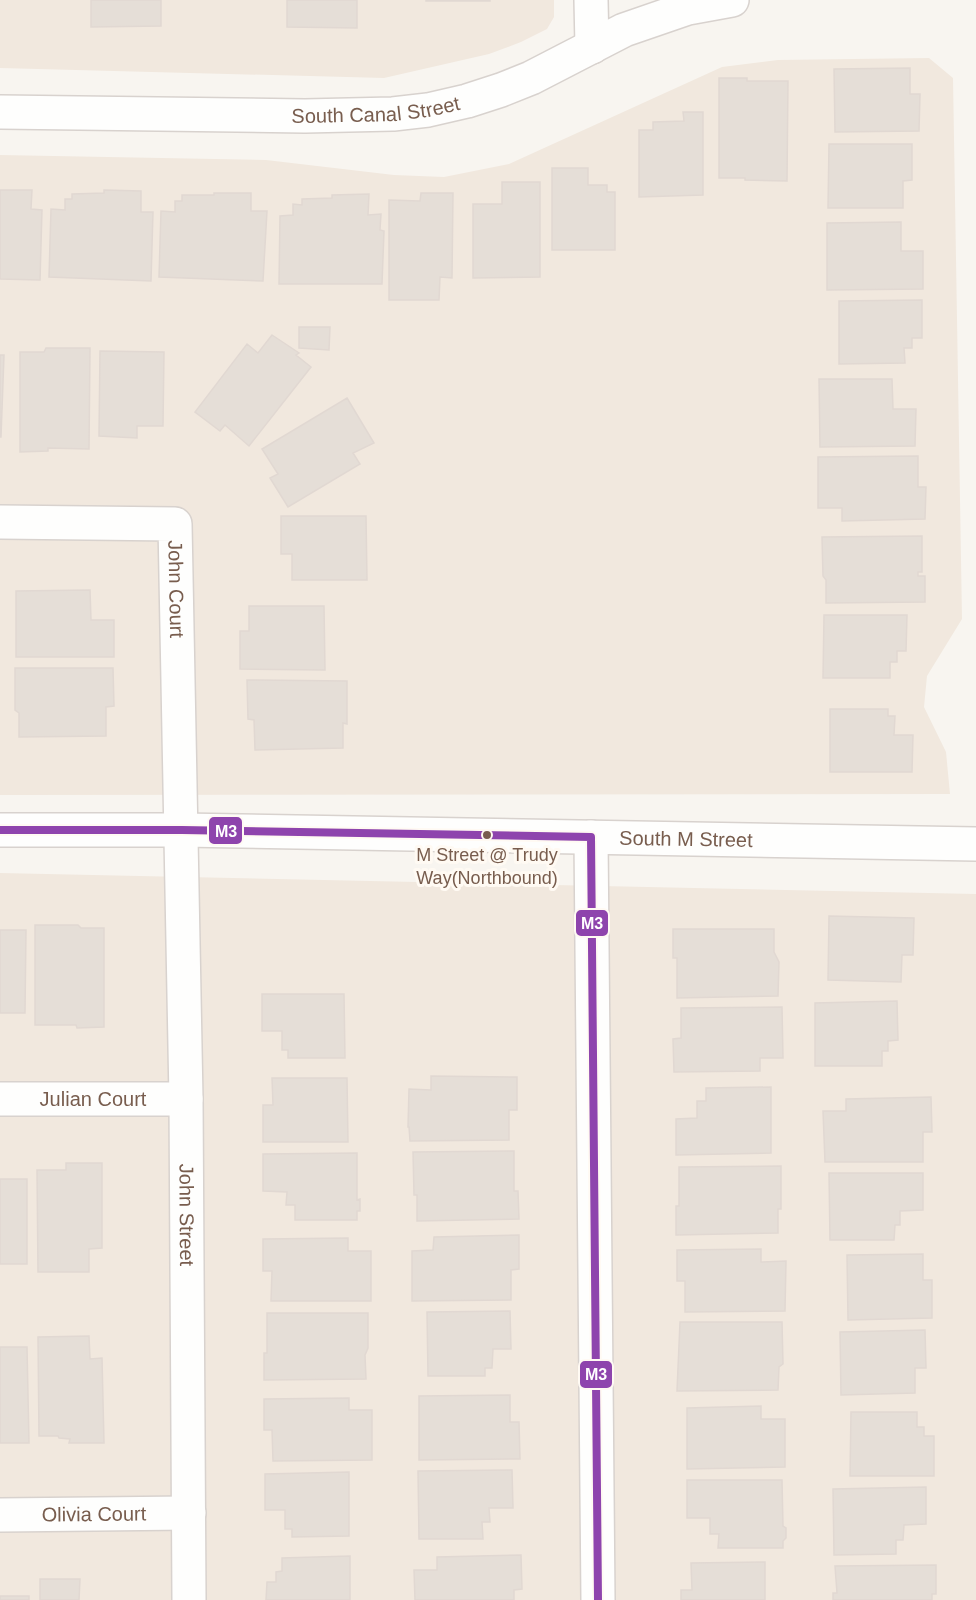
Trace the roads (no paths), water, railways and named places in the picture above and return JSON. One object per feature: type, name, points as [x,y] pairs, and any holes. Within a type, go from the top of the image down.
[{"type":"street","points":[[591,0],[592,47]]},
{"type":"street","name":"South Canal Street","points":[[0,112],[258,116],[393,114],[428,110],[467,101],[531,78],[624,30],[688,8],[732,0]]},
{"type":"street","name":"John Court","points":[[0,522],[176,524],[182,830]]},
{"type":"street","name":"South M Street","points":[[0,830],[182,830],[976,844]]},
{"type":"street","name":"John Street","points":[[182,830],[189,1600]]},
{"type":"street","points":[[591,837],[598,1600]]},
{"type":"street","name":"Julian Court","points":[[0,1099],[186,1099]]},
{"type":"street","name":"Olivia Court","points":[[0,1515],[189,1513]]},
{"type":"place","name":"M Street @ Trudy Way(Northbound)","points":[[487,835]]}]
